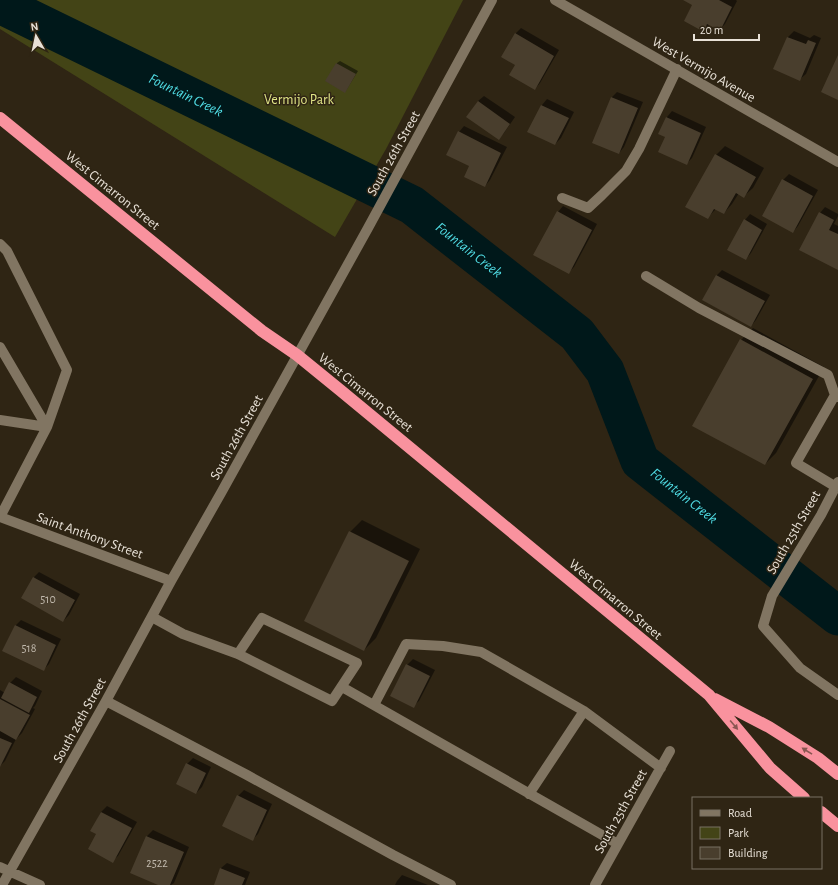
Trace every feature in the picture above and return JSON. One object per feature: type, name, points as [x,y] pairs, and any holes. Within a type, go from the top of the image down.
[{"type":"highway","name":"West Cimarron Street","points":[[0,118],[262,331],[297,355],[709,695],[770,768],[803,797]]},
{"type":"highway","name":"West Cimarron Street","points":[[709,695],[769,728],[818,758],[838,774]]},
{"type":"highway","points":[[822,813],[838,826]]},
{"type":"street","name":"South 26th Street","points":[[2,885],[5,869],[106,701],[171,581],[368,228],[492,0]]},
{"type":"street","name":"West Vermijo Avenue","points":[[555,0],[838,162]]},
{"type":"street","points":[[562,198],[588,208],[626,171],[639,149],[676,69]]},
{"type":"street","points":[[0,244],[7,250],[67,370],[46,427],[0,517]]},
{"type":"street","points":[[646,276],[699,308],[828,375],[836,396],[796,463],[837,484]]},
{"type":"street","points":[[0,347],[46,427]]},
{"type":"street","points":[[0,420],[46,427]]},
{"type":"street","name":"South 25th Street","points":[[837,484],[821,514],[772,596],[763,626],[800,668],[838,695]]},
{"type":"street","name":"Saint Anthony Street","points":[[0,517],[171,581]]},
{"type":"street","points":[[152,617],[183,634],[238,654],[332,701],[357,663],[262,618],[238,654]]},
{"type":"street","points":[[374,705],[406,644],[443,646],[481,652],[584,712],[661,768]]},
{"type":"street","points":[[342,687],[618,844]]},
{"type":"street","points":[[106,701],[451,885]]},
{"type":"street","points":[[529,794],[584,712]]},
{"type":"street","name":"South 25th Street","points":[[595,885],[670,751]]},
{"type":"street","points":[[5,869],[40,885]]},
{"type":"green space","name":"Vermijo Park","points":[[0,0],[463,0],[386,149],[335,237],[0,29]]},
{"type":"building","points":[[683,0],[719,0],[732,7],[720,31],[707,24],[704,32],[684,21],[692,5]]},
{"type":"building","points":[[515,33],[554,56],[535,90],[509,75],[515,65],[501,57]]},
{"type":"building","points":[[787,37],[806,44],[808,40],[816,43],[800,81],[773,69]]},
{"type":"building","points":[[838,55],[838,100],[821,92]]},
{"type":"building","points":[[336,63],[356,74],[345,93],[325,81]]},
{"type":"building","points":[[611,97],[638,108],[619,154],[592,143]]},
{"type":"building","points":[[478,101],[510,124],[499,140],[466,117]]},
{"type":"building","points":[[541,105],[569,118],[555,145],[527,132]]},
{"type":"building","points":[[666,117],[701,133],[687,165],[658,152],[665,137],[658,134]]},
{"type":"building","points":[[458,131],[501,153],[485,187],[464,177],[469,166],[446,155]]},
{"type":"building","points":[[715,154],[756,177],[744,198],[736,193],[724,214],[714,209],[708,219],[685,207]]},
{"type":"building","points":[[782,179],[813,196],[793,233],[762,216]]},
{"type":"building","points":[[557,211],[592,230],[569,274],[533,255]]},
{"type":"building","points":[[819,212],[834,220],[829,230],[838,234],[838,270],[799,250]]},
{"type":"building","points":[[744,219],[762,230],[746,260],[727,250]]},
{"type":"building","points":[[716,275],[765,301],[751,327],[702,300]]},
{"type":"building","points":[[740,339],[813,379],[765,465],[692,426]]},
{"type":"building","points":[[349,531],[409,561],[364,651],[304,621]]},
{"type":"building","points":[[33,577],[75,600],[63,622],[21,598]]},
{"type":"building","points":[[15,625],[56,645],[44,671],[2,651]]},
{"type":"building","points":[[406,664],[430,676],[414,708],[390,696]]},
{"type":"building","points":[[9,682],[37,697],[29,713],[1,698]]},
{"type":"building","points":[[0,699],[30,715],[16,740],[0,731]]},
{"type":"building","points":[[0,738],[12,743],[0,767]]},
{"type":"building","points":[[186,763],[206,773],[196,794],[176,784]]},
{"type":"building","points":[[237,795],[267,810],[253,841],[222,826]]},
{"type":"building","points":[[101,812],[132,828],[113,863],[88,849],[96,834],[90,831]]},
{"type":"building","points":[[146,836],[184,852],[170,885],[158,885],[130,873]]},
{"type":"building","points":[[220,868],[245,878],[242,885],[214,885]]},
{"type":"waterway","name":"Fountain Creek","points":[[0,4],[412,205],[577,334],[605,371],[640,461],[838,616]]}]
